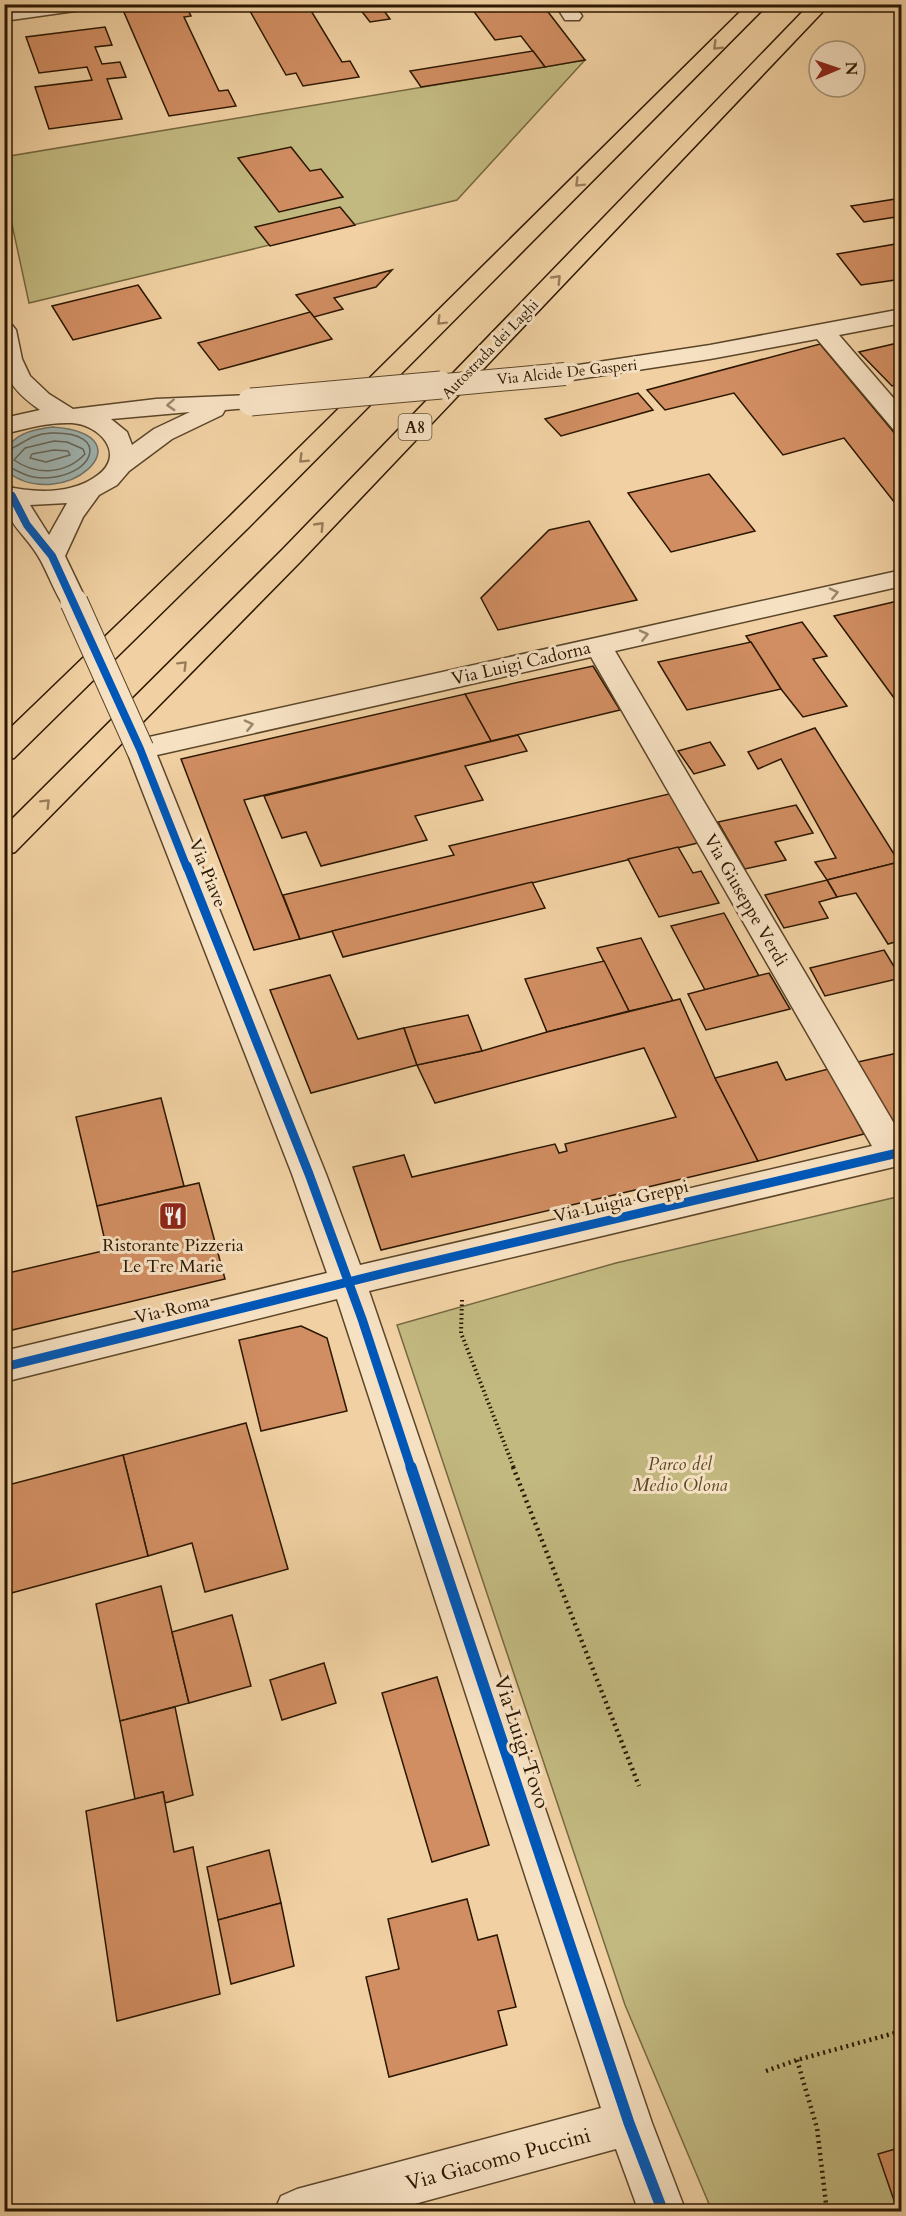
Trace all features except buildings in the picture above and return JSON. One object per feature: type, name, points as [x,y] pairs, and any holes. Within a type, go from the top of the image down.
[{"type":"highway","points":[[4,751],[238,523],[759,4]]},
{"type":"highway","name":"Autostrada dei Laghi","points":[[4,845],[292,555],[821,4]]},
{"type":"street","points":[[4,15],[82,4]]},
{"type":"street","name":"Via Alcide De Gasperi","points":[[70,415],[156,406],[240,403],[565,374],[710,352],[902,316]]},
{"type":"street","points":[[4,330],[8,370],[34,396],[70,415],[99,423],[116,435],[121,446],[122,457],[117,468]]},
{"type":"street","points":[[822,330],[902,424]]},
{"type":"street","name":"Via Alcide De Gasperi","points":[[117,468],[163,434],[200,415],[240,403]]},
{"type":"street","points":[[4,427],[29,417],[70,415]]},
{"type":"street","name":"Via Piave","points":[[7,494],[44,500],[68,497],[90,490],[117,468]]},
{"type":"street","name":"Via Piave","points":[[52,556],[71,516],[90,490]]},
{"type":"street","name":"Via Piave","points":[[7,494],[27,525],[52,556],[140,749],[309,1174],[348,1283]]},
{"type":"street","name":"Via Luigi Cadorna","points":[[140,749],[902,578]]},
{"type":"street","name":"Via Giuseppe Verdi","points":[[598,646],[898,1153]]},
{"type":"street","name":"Via Luigia Greppi","points":[[348,1283],[898,1153]]},
{"type":"street","name":"Via Roma","points":[[4,1367],[348,1283]]},
{"type":"street","name":"Via Luigi Tovo","points":[[348,1283],[387,1392],[629,2123],[663,2211]]},
{"type":"street","name":"Via Giacomo Puccini","points":[[297,2211],[629,2123]]},
{"type":"path","points":[[462,1299],[461,1333],[639,1786]]},
{"type":"path","points":[[766,2072],[797,2060],[902,2031]]},
{"type":"path","points":[[797,2060],[817,2128],[827,2211]]},
{"type":"green space","points":[[585,60],[457,200],[29,303],[5,192],[4,157]]},
{"type":"green space","name":"Parco del Medio Olona","points":[[901,1196],[901,2211],[712,2211],[625,2005],[397,1325],[616,1263]]},
{"type":"water","points":[[53,427],[82,433],[96,444],[97,456],[88,469],[72,479],[51,484],[28,482],[6,471],[5,459],[11,443],[25,433]]},
{"type":"cycle path","points":[[12,496],[27,525],[52,556],[140,749],[309,1174],[362,1319],[629,2123],[663,2212]]},
{"type":"cycle path","points":[[4,1367],[405,1268],[902,1152]]},
{"type":"place","name":"Ristorante Pizzeria Le Tre Marie","points":[[173,1216]]}]
